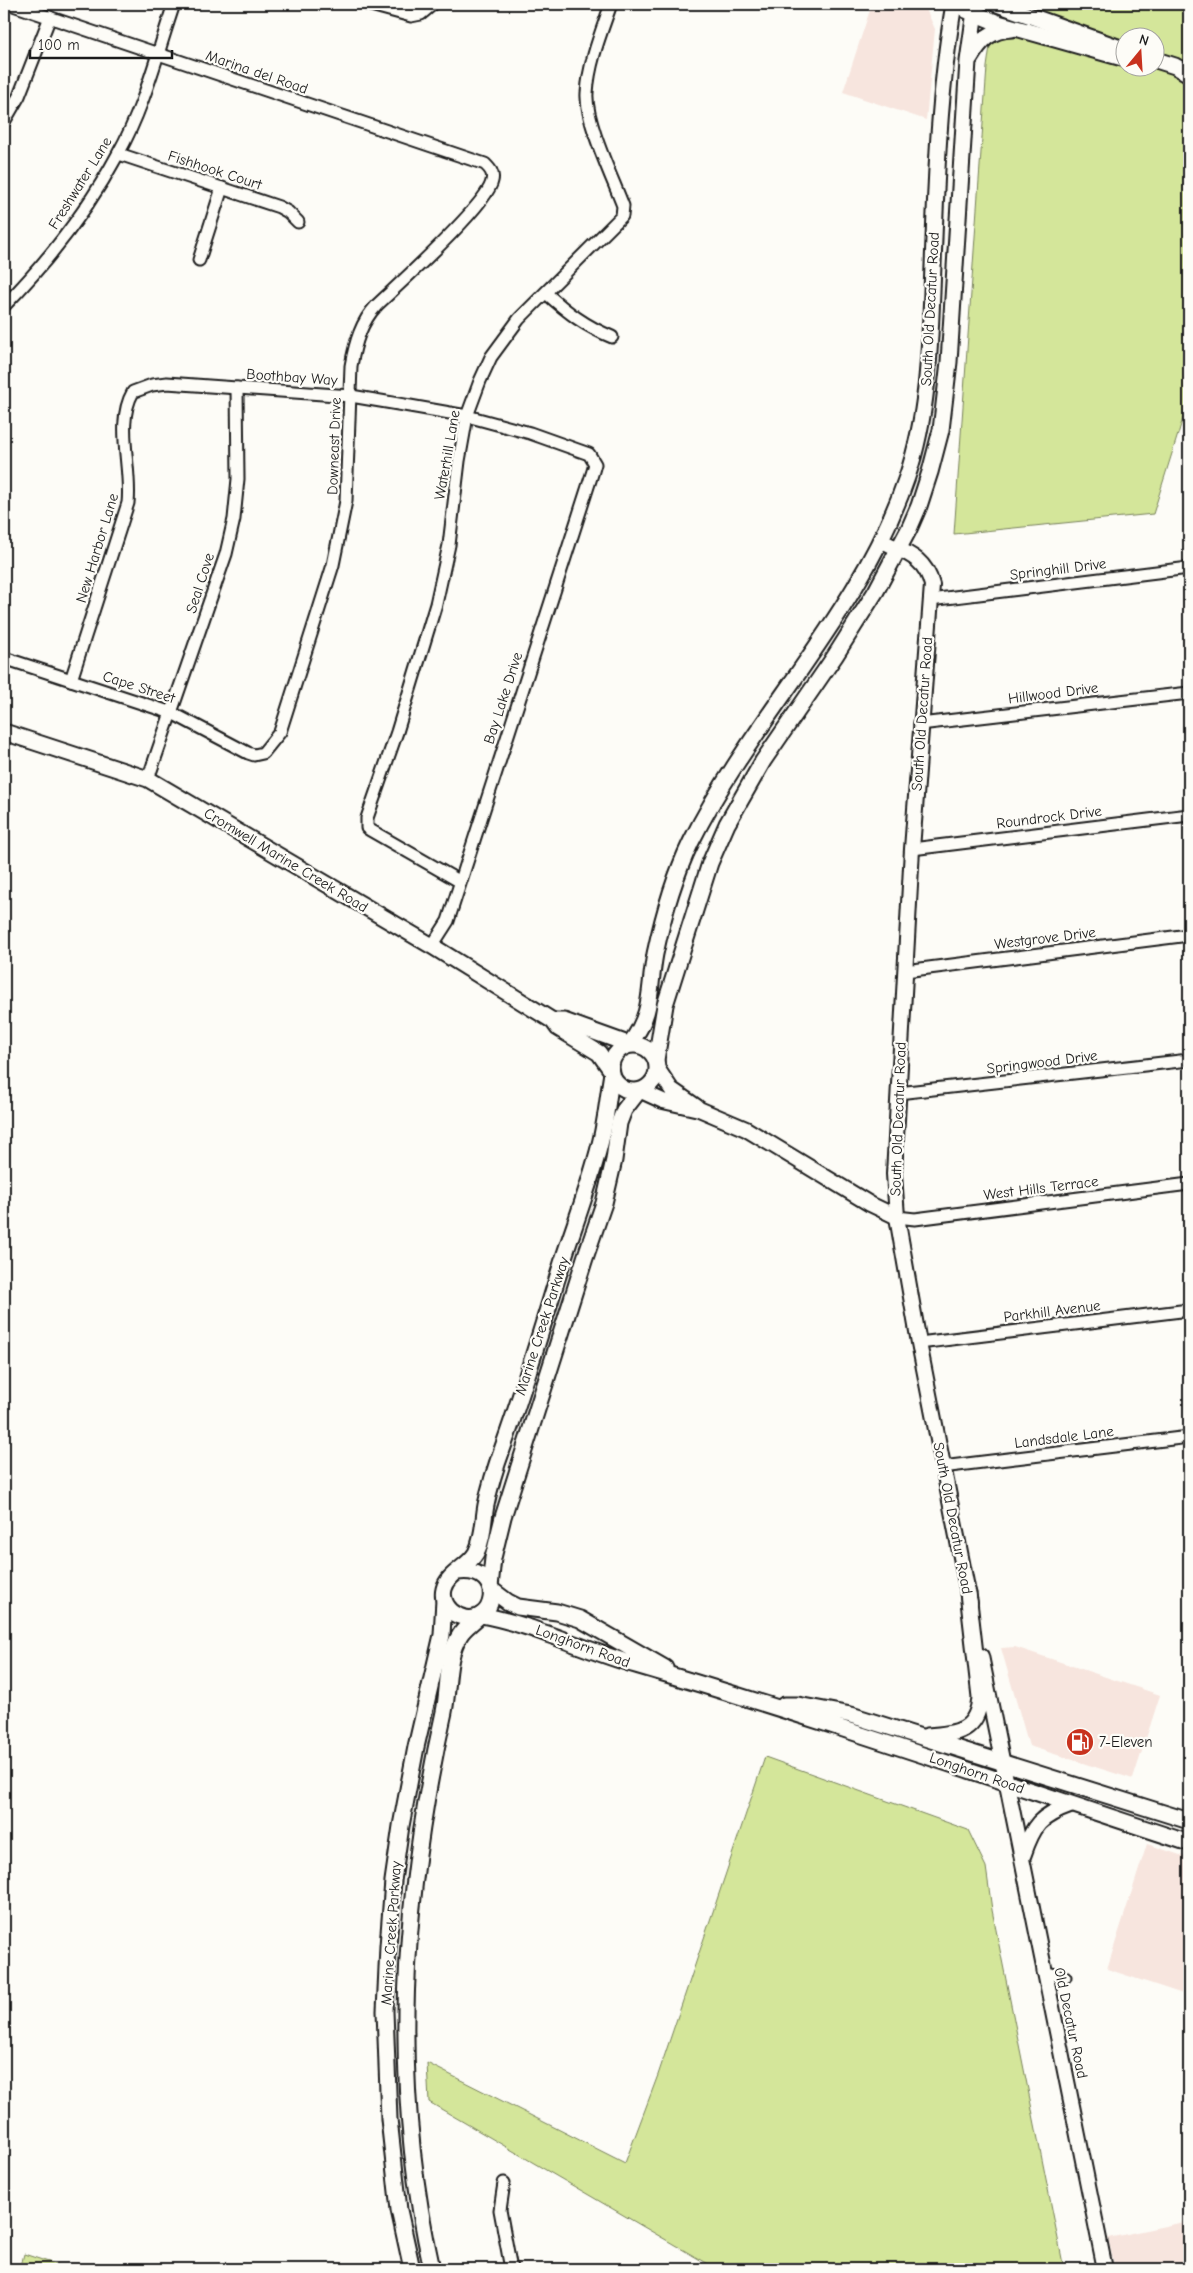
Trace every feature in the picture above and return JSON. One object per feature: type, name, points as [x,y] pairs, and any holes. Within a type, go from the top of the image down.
[{"type":"main road","points":[[951,4],[975,8],[1017,29],[1116,56]]},
{"type":"main road","name":"South Old Decatur Road","points":[[629,1044],[642,1026],[648,1010],[655,955],[669,898],[688,849],[716,798],[792,680],[859,583],[882,541],[908,475],[917,439],[928,369],[942,109],[951,4]]},
{"type":"main road","points":[[997,4],[1116,46]]},
{"type":"main road","name":"South Old Decatur Road","points":[[657,1064],[659,1032],[665,1005],[710,863],[734,810],[763,761],[835,656],[876,591],[899,549],[919,506],[941,430],[949,362],[968,61],[975,8]]},
{"type":"main road","points":[[968,61],[986,36],[996,30],[1017,29]]},
{"type":"main road","points":[[1166,63],[1176,66],[1186,73]]},
{"type":"main road","points":[[1166,72],[1173,74],[1186,73]]},
{"type":"main road","points":[[934,248],[957,249]]},
{"type":"main road","name":"Cromwell Marine Creek Road","points":[[4,732],[148,779],[432,946],[553,1020],[564,1021],[629,1044]]},
{"type":"main road","points":[[716,798],[734,810]]},
{"type":"main road","name":"Cromwell Marine Creek Road","points":[[553,1020],[558,1028],[599,1053],[611,1071]]},
{"type":"main road","points":[[629,1044],[644,1048],[657,1064],[651,1084],[640,1092],[618,1084],[611,1071],[615,1054],[629,1044]]},
{"type":"main road","name":"Marine Creek Parkway","points":[[458,1572],[476,1553],[483,1532],[493,1474],[514,1416],[600,1143],[611,1071]]},
{"type":"main road","name":"Marine Creek Parkway","points":[[491,1588],[493,1558],[503,1517],[604,1203],[614,1160],[619,1123],[624,1110],[640,1092]]},
{"type":"main road","points":[[458,1572],[477,1574],[486,1580],[491,1588],[491,1603],[480,1616],[468,1619],[458,1616],[450,1610],[444,1600],[444,1589],[447,1583],[458,1572]]},
{"type":"main road","name":"Longhorn Road","points":[[491,1588],[508,1602],[518,1607],[557,1612],[580,1619],[684,1679]]},
{"type":"main road","points":[[922,1737],[956,1733],[970,1725],[980,1708],[968,1593]]},
{"type":"main road","name":"Marine Creek Parkway","points":[[412,2269],[399,2210],[389,2119],[385,2011],[388,1946],[393,1881],[401,1826],[416,1747],[442,1635],[444,1600]]},
{"type":"main road","name":"Marine Creek Parkway","points":[[432,2269],[414,2172],[406,2076],[405,2026],[408,1928],[426,1792],[444,1710],[454,1646],[464,1630],[480,1616]]},
{"type":"main road","name":"Longhorn Road","points":[[480,1616],[531,1627],[615,1659],[887,1743],[1189,1843]]},
{"type":"main road","name":"Longhorn Road","points":[[765,1705],[798,1705],[851,1715],[1189,1821]]},
{"type":"main road","points":[[1022,1855],[1029,1836],[1038,1822],[1054,1811],[1071,1805]]},
{"type":"street","name":"Marina del Road","points":[[10,4],[485,164],[492,172]]},
{"type":"street","name":"Freshwater Lane","points":[[4,306],[64,238],[119,154],[138,110],[174,4]]},
{"type":"street","points":[[367,4],[396,14],[411,16],[421,14],[433,4]]},
{"type":"street","name":"Waterhill Lane","points":[[460,881],[370,830],[366,823],[397,732],[436,604],[449,545],[459,461],[467,416],[491,358],[518,319],[622,216],[623,206],[593,125],[588,104],[590,70],[611,4]]},
{"type":"street","points":[[4,122],[19,96],[50,17]]},
{"type":"street","name":"Fishhook Court","points":[[119,154],[279,206],[298,222]]},
{"type":"street","name":"Downeast Drive","points":[[259,755],[267,750],[280,732],[333,566],[346,501],[354,347],[368,314],[460,225],[488,190],[493,178],[492,172]]},
{"type":"street","points":[[200,260],[222,188]]},
{"type":"street","points":[[546,293],[573,318],[589,328],[612,337]]},
{"type":"street","name":"Boothbay Way","points":[[133,392],[152,385],[168,383],[351,396],[467,416],[530,433],[584,451],[592,456]]},
{"type":"street","name":"Seal Cove","points":[[148,779],[226,554],[234,519],[238,480],[237,388]]},
{"type":"street","name":"New Harbor Lane","points":[[71,680],[128,503],[130,486],[125,410],[133,392]]},
{"type":"street","name":"Bay Lake Drive","points":[[432,946],[448,921],[593,471],[595,464],[592,456]]},
{"type":"street","points":[[882,541],[899,549]]},
{"type":"street","name":"South Old Decatur Road","points":[[899,549],[926,567],[932,585],[920,724],[898,1093],[894,1174],[897,1217],[942,1467],[1008,1784]]},
{"type":"street","name":"Springhill Drive","points":[[930,600],[1189,568]]},
{"type":"street","name":"Cape Street","points":[[4,658],[172,713],[248,752],[259,755]]},
{"type":"street","name":"Hillwood Drive","points":[[920,724],[1189,692]]},
{"type":"street","name":"Roundrock Drive","points":[[912,849],[1189,815]]},
{"type":"street","name":"Westgrove Drive","points":[[905,971],[1189,935]]},
{"type":"street","name":"Springwood Drive","points":[[898,1093],[1189,1060]]},
{"type":"street","points":[[657,1064],[671,1089],[695,1104],[699,1110]]},
{"type":"street","points":[[640,1092],[699,1110],[746,1129],[870,1204],[897,1217]]},
{"type":"street","name":"West Hills Terrace","points":[[897,1217],[915,1219],[1189,1184]]},
{"type":"street","name":"Parkhill Avenue","points":[[919,1343],[1189,1310]]},
{"type":"street","name":"Landsdale Lane","points":[[942,1467],[1189,1437]]},
{"type":"street","name":"Old Decatur Road","points":[[1008,1784],[1043,1972],[1105,2269]]},
{"type":"street","points":[[1043,1972],[1065,1977]]},
{"type":"street","points":[[504,2183],[500,2210],[511,2269]]},
{"type":"shaded area","points":[[872,4],[915,4],[925,7],[935,29],[926,120],[843,92]]},
{"type":"shaded area","points":[[1015,1647],[1160,1695],[1133,1779],[1029,1746],[1001,1648]]},
{"type":"shaded area","points":[[1147,1844],[1189,1858],[1189,1996],[1107,1969]]},
{"type":"shaded area","points":[[1189,2221],[1189,2269],[1115,2269],[1108,2238]]},
{"type":"green space","points":[[996,4],[1189,4],[1189,399],[1153,514],[954,534],[987,67]]},
{"type":"green space","points":[[765,1757],[968,1830],[986,1867],[992,1910],[1064,2269],[716,2269],[429,2102],[427,2063],[625,2163],[658,2075]]},
{"type":"green space","points":[[24,2254],[70,2269],[20,2269]]},
{"type":"place","name":"7-Eleven","points":[[1080,1742]]}]
